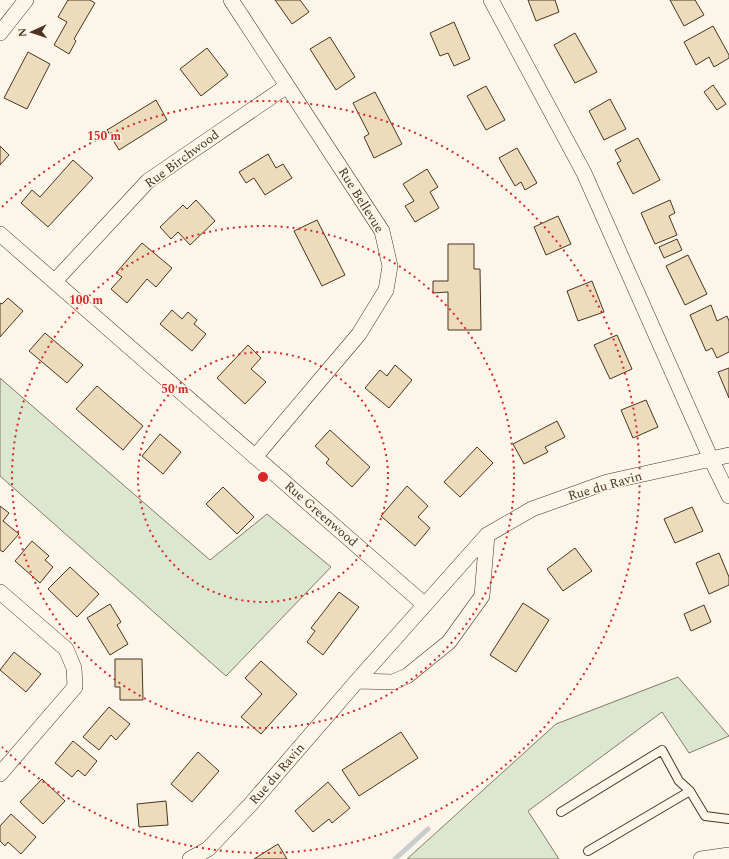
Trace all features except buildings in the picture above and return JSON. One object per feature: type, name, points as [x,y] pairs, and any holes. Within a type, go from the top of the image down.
[{"type":"street","points":[[0,33],[26,0]]},
{"type":"street","name":"Rue Bellevue","points":[[231,0],[382,231],[390,266],[386,290],[359,334],[255,457]]},
{"type":"street","points":[[491,0],[584,174],[711,459],[729,496]]},
{"type":"street","name":"Rue Birchwood","points":[[55,281],[148,182],[287,86]]},
{"type":"street","name":"Rue Greenwood","points":[[0,234],[425,605]]},
{"type":"street","name":"Rue du Ravin","points":[[190,859],[208,849],[250,805],[357,681],[487,535],[532,509],[607,482],[729,455]]},
{"type":"street","points":[[357,681],[393,682],[407,676],[449,642],[482,596],[487,535]]},
{"type":"street","points":[[0,592],[66,649],[74,668],[75,687],[0,774]]},
{"type":"street","points":[[701,859],[729,855]]},
{"type":"lane","points":[[561,812],[662,750],[679,781],[690,791],[705,816],[729,819]]},
{"type":"lane","points":[[588,851],[690,791]]},
{"type":"green space","points":[[0,378],[210,560],[267,514],[331,567],[226,676],[0,476]]},
{"type":"green space","points":[[678,677],[729,736],[689,753],[662,712],[528,811],[559,859],[407,859],[556,724]]},
{"type":"waterway","points":[[395,859],[428,829]]}]
